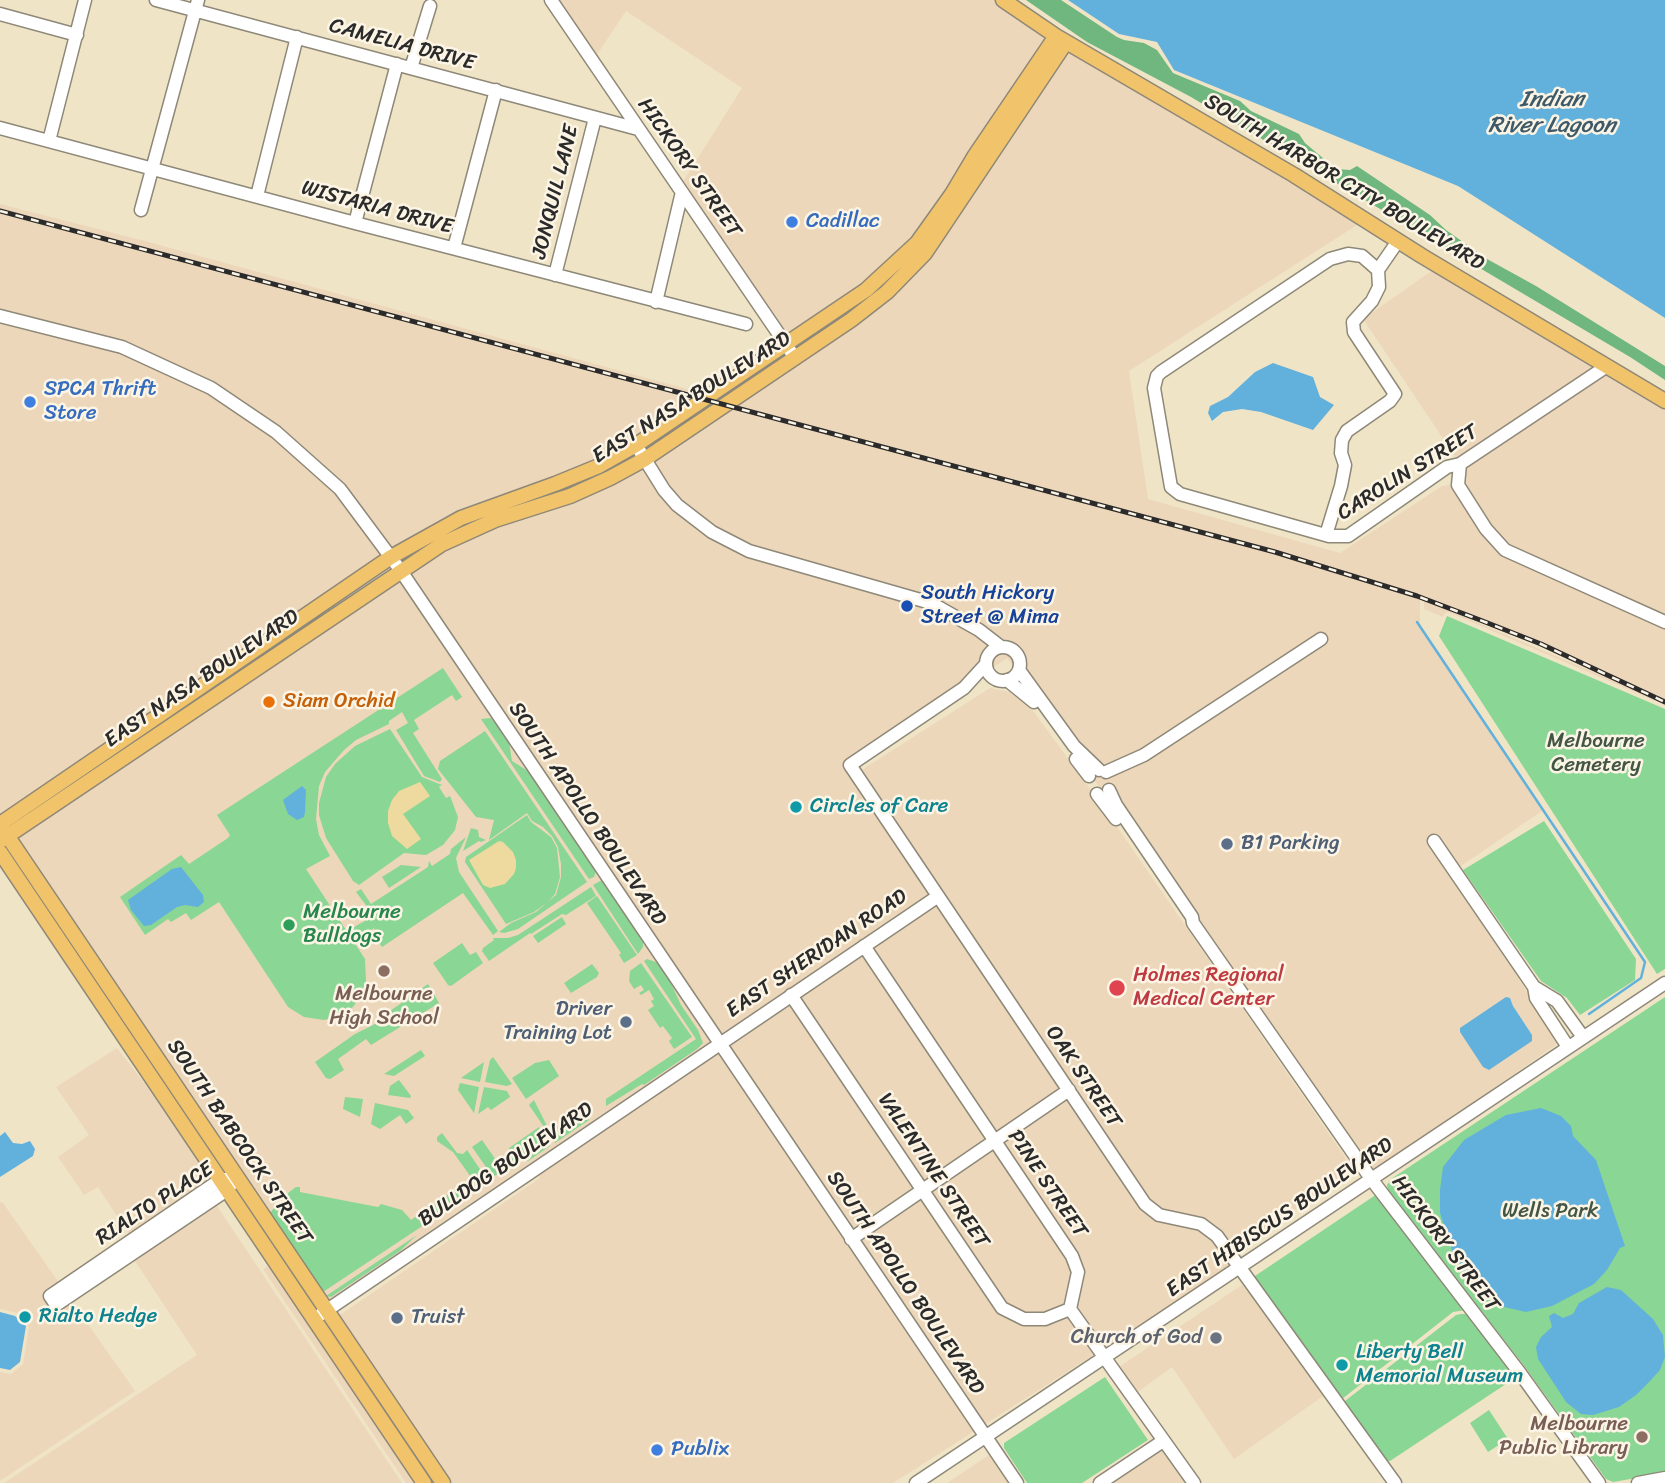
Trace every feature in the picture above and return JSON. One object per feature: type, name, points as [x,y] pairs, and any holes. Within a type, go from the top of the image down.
[{"type":"main road","name":"SOUTH HARBOR CITY BOULEVARD","points":[[1003,0],[1061,39],[1294,175],[1398,241],[1665,401]]},
{"type":"main road","name":"EAST NASA BOULEVARD","points":[[2,831],[442,544],[493,513],[599,466],[636,445],[866,290],[917,243],[952,194],[974,157],[1061,39]]},
{"type":"main road","name":"EAST NASA BOULEVARD","points":[[2,831],[391,557],[435,531],[493,513],[570,496],[645,459],[887,292],[925,253],[1061,39]]},
{"type":"main road","name":"SOUTH BABCOCK STREET","points":[[2,831],[443,1483]]},
{"type":"main road","name":"SOUTH BABCOCK STREET","points":[[0,852],[425,1483]]},
{"type":"street","points":[[49,141],[85,0]]},
{"type":"street","name":"CAMELIA DRIVE","points":[[156,0],[196,5],[297,37],[638,129]]},
{"type":"street","name":"HICKORY STREET","points":[[551,0],[795,358]]},
{"type":"street","points":[[141,210],[196,5]]},
{"type":"street","points":[[411,68],[430,6]]},
{"type":"street","points":[[0,14],[76,35]]},
{"type":"street","points":[[257,196],[297,37]]},
{"type":"street","points":[[355,223],[397,64]]},
{"type":"street","points":[[454,248],[496,90]]},
{"type":"street","name":"JONQUIL LANE","points":[[555,275],[595,118]]},
{"type":"street","name":"WISTARIA DRIVE","points":[[0,128],[746,324]]},
{"type":"street","points":[[656,302],[682,192]]},
{"type":"street","points":[[1325,535],[1345,465],[1341,453],[1342,440],[1347,431],[1390,401],[1395,394],[1354,332],[1353,322],[1375,294],[1380,278],[1378,270],[1398,241]]},
{"type":"street","name":"CAROLIN STREET","points":[[1378,270],[1363,257],[1348,254],[1330,259],[1157,376],[1154,388],[1171,487],[1180,494],[1325,535],[1348,536],[1447,467],[1460,464],[1607,366]]},
{"type":"street","name":"SOUTH APOLLO BOULEVARD","points":[[0,316],[122,348],[211,388],[276,432],[340,489],[401,571],[1017,1483]]},
{"type":"street","points":[[636,445],[668,494],[712,532],[749,551],[930,602],[955,614],[1001,647],[1010,648],[1017,654],[1019,670],[1074,746],[1098,773]]},
{"type":"street","points":[[1460,464],[1458,485],[1486,528],[1505,550],[1665,622]]},
{"type":"street","points":[[975,629],[984,643],[989,673],[1033,701],[1098,773],[1111,778],[1106,790]]},
{"type":"street","points":[[1106,790],[1138,759],[1321,639]]},
{"type":"street","points":[[987,661],[1001,647]]},
{"type":"street","name":"OAK STREET","points":[[964,688],[987,661]]},
{"type":"street","points":[[1001,679],[1019,670]]},
{"type":"street","name":"OAK STREET","points":[[1001,679],[981,680],[964,688],[850,765],[1145,1204],[1159,1214],[1209,1228],[1395,1483]]},
{"type":"street","points":[[1106,790],[1088,787],[1098,773],[1138,759]]},
{"type":"street","name":"HICKORY STREET","points":[[1106,790],[1148,859],[1192,917],[1372,1180],[1520,1373],[1599,1483]]},
{"type":"street","points":[[1434,841],[1534,988],[1536,998],[1568,1047]]},
{"type":"street","name":"EAST SHERIDAN ROAD","points":[[719,1043],[937,897]]},
{"type":"street","name":"PINE STREET","points":[[864,946],[1072,1256],[1078,1272],[1070,1309]]},
{"type":"street","name":"EAST HIBISCUS BOULEVARD","points":[[916,1483],[1665,983]]},
{"type":"street","points":[[1534,988],[1557,1001],[1583,1037]]},
{"type":"street","name":"VALENTINE STREET","points":[[791,995],[1002,1308],[1024,1319],[1045,1319],[1070,1309]]},
{"type":"street","name":"BULLDOG BOULEVARD","points":[[314,1319],[719,1043]]},
{"type":"street","points":[[851,1239],[1069,1090]]},
{"type":"street","name":"RIALTO PLACE","points":[[53,1301],[237,1177]]},
{"type":"street","points":[[1070,1309],[1194,1483]]},
{"type":"street","points":[[1100,1483],[1163,1441]]},
{"type":"street","points":[[1638,1483],[1665,1478]]},
{"type":"shaded area","points":[[551,0],[1008,0],[1368,218],[1129,371],[1148,499],[1340,553],[1442,486],[1458,484],[1460,464],[1363,319],[1443,263],[1665,398],[1665,699],[1420,596],[1420,624],[1542,811],[1455,870],[1557,1044],[1365,1178],[1099,787],[1007,658],[851,765],[1145,1204],[1201,1224],[1233,1266],[893,1483],[451,1483],[340,1315],[540,1178],[535,1170],[326,1311],[0,825],[0,204],[731,401],[795,358],[679,188],[742,88],[626,11],[592,62]]},
{"type":"shaded area","points":[[1424,600],[1662,701],[1665,705],[1448,612],[1443,617],[1424,609]]},
{"type":"shaded area","name":"Holmes Regional Medical Center","points":[[990,688],[1009,692],[1031,708],[1102,805],[1354,1170],[1236,1249],[1216,1226],[1201,1216],[1175,1214],[1156,1207],[1145,1195],[860,771]]},
{"type":"shaded area","points":[[117,1048],[167,1112],[212,1180],[130,1236],[98,1187],[84,1195],[58,1157],[89,1135],[56,1087]]},
{"type":"shaded area","points":[[0,1202],[135,1391],[0,1481],[0,1372],[11,1374],[23,1364],[29,1327],[18,1313],[0,1309]]},
{"type":"shaded area","points":[[215,1203],[402,1483],[4,1483],[197,1355],[133,1258]]},
{"type":"shaded area","points":[[269,1265],[415,1483],[406,1483],[263,1269]]},
{"type":"shaded area","points":[[1242,1285],[1276,1324],[1326,1394],[1234,1459],[1172,1367],[1138,1392],[1119,1367]]},
{"type":"shaded area","points":[[1161,1448],[1185,1483],[1108,1483]]},
{"type":"shaded area","points":[[992,1453],[1012,1483],[947,1483]]},
{"type":"green space","points":[[1026,0],[1061,0],[1117,37],[1144,43],[1157,50],[1173,73],[1240,101],[1251,111],[1299,134],[1305,143],[1336,169],[1350,170],[1357,166],[1430,215],[1487,259],[1536,286],[1665,366],[1665,380],[1191,97],[1087,42]]},
{"type":"green space","name":"Melbourne Cemetery","points":[[1447,616],[1665,709],[1665,969],[1657,974],[1439,636]]},
{"type":"green space","points":[[443,668],[462,697],[456,701],[452,695],[414,720],[419,729],[413,733],[442,779],[440,782],[424,776],[396,730],[408,723],[402,712],[389,721],[389,724],[356,740],[344,750],[325,772],[319,786],[316,819],[319,835],[330,856],[306,869],[365,959],[364,991],[353,1007],[340,1016],[324,1020],[304,1017],[288,1007],[219,902],[191,920],[186,913],[171,922],[168,919],[145,935],[120,897],[181,855],[189,864],[228,838],[230,835],[217,815]]},
{"type":"green space","points":[[491,718],[509,742],[512,761],[528,771],[594,867],[594,877],[589,879],[481,719]]},
{"type":"green space","points":[[390,729],[422,777],[442,785],[439,787],[446,798],[450,796],[458,817],[455,830],[443,845],[426,855],[404,853],[359,885],[353,881],[326,838],[319,815],[319,803],[326,777],[335,764],[355,746]]},
{"type":"green space","points":[[485,731],[587,882],[518,929],[504,933],[499,932],[511,923],[536,912],[556,895],[561,864],[558,847],[552,836],[532,821],[527,813],[489,840],[494,820],[476,817],[438,769],[440,761]]},
{"type":"green space","points":[[527,815],[531,822],[551,837],[557,848],[560,877],[555,894],[548,902],[534,912],[506,924],[465,862],[466,857]]},
{"type":"green space","points":[[1544,821],[1636,959],[1635,980],[1580,1015],[1567,998],[1541,981],[1463,870]]},
{"type":"green space","points":[[471,828],[478,830],[479,837],[486,840],[479,841],[463,851]]},
{"type":"green space","points":[[466,837],[456,858],[459,872],[498,931],[493,935],[463,893],[382,947],[374,928],[358,939],[352,928],[365,921],[369,909],[356,892],[361,889],[371,904],[428,867],[429,861],[432,866],[450,854],[451,849]]},
{"type":"green space","points":[[401,865],[421,867],[389,888],[382,877]]},
{"type":"green space","points":[[602,880],[643,942],[638,954],[593,885]]},
{"type":"green space","points":[[591,887],[596,896],[530,933],[489,961],[482,951],[493,938],[518,935]]},
{"type":"green space","points":[[597,896],[637,955],[624,963],[619,955],[621,953],[587,903]]},
{"type":"green space","points":[[562,917],[566,924],[538,943],[533,936]]},
{"type":"green space","points":[[462,943],[470,955],[476,952],[483,963],[451,986],[433,963]]},
{"type":"green space","points":[[647,959],[659,963],[703,1043],[644,1085],[606,1106],[606,1099],[696,1039],[644,961]]},
{"type":"green space","points":[[641,963],[692,1037],[674,1049],[669,1041],[672,1038],[663,1026],[660,1028],[648,1010],[654,1006],[649,990],[641,995],[639,993],[644,990],[641,985],[634,989],[629,981],[630,971]]},
{"type":"green space","points":[[592,964],[599,973],[597,977],[571,993],[564,983]]},
{"type":"green space","points":[[428,984],[439,1003],[371,1045],[366,1039],[338,1059],[344,1070],[330,1079],[326,1078],[315,1062],[355,1034],[383,1020],[383,1016]]},
{"type":"green space","name":"Wells Park","points":[[1665,997],[1665,1473],[1613,1482],[1606,1479],[1525,1367],[1388,1191],[1387,1185],[1391,1179]]},
{"type":"green space","points":[[421,1050],[425,1056],[394,1076],[384,1074]]},
{"type":"green space","points":[[493,1057],[512,1084],[507,1086],[485,1082]]},
{"type":"green space","points":[[549,1060],[559,1076],[526,1099],[512,1078],[535,1063]]},
{"type":"green space","points":[[484,1062],[480,1082],[461,1078]]},
{"type":"green space","points":[[399,1080],[410,1098],[388,1095],[390,1086]]},
{"type":"green space","points":[[460,1083],[479,1087],[474,1113],[458,1090]]},
{"type":"green space","points":[[484,1087],[507,1091],[510,1097],[491,1110],[488,1107],[478,1114]]},
{"type":"green space","points":[[345,1097],[363,1099],[360,1117],[343,1109]]},
{"type":"green space","points":[[534,1100],[549,1130],[559,1127],[583,1110],[589,1120],[555,1143],[529,1105]]},
{"type":"green space","points":[[375,1103],[408,1110],[414,1118],[406,1124],[400,1115],[380,1129],[371,1124]]},
{"type":"green space","points":[[539,1127],[550,1146],[528,1161],[516,1161],[509,1166],[503,1158],[510,1153],[509,1148]]},
{"type":"green space","points":[[442,1133],[457,1153],[463,1154],[467,1150],[488,1181],[478,1187],[453,1152],[437,1141],[437,1137]]},
{"type":"green space","points":[[482,1140],[505,1169],[493,1177],[472,1147]]},
{"type":"green space","points":[[300,1187],[300,1192],[378,1207],[381,1204],[402,1210],[411,1220],[456,1189],[463,1199],[323,1292],[269,1214],[275,1207],[278,1209],[283,1204],[288,1193]]},
{"type":"green space","points":[[1377,1194],[1466,1310],[1453,1312],[1342,1399],[1252,1278]]},
{"type":"green space","points":[[417,1235],[400,1251],[331,1297],[326,1296]]},
{"type":"green space","points":[[1466,1314],[1515,1378],[1390,1461],[1384,1460],[1344,1404],[1345,1401],[1456,1315]]},
{"type":"green space","points":[[1105,1377],[1148,1440],[1082,1483],[1027,1483],[1004,1448],[1004,1443]]},
{"type":"green space","points":[[1489,1410],[1508,1439],[1488,1452],[1470,1423]]},
{"type":"sand","points":[[420,782],[430,796],[403,814],[421,839],[407,849],[392,836],[388,811],[399,791]]},
{"type":"sand","points":[[499,841],[513,852],[516,868],[505,884],[490,888],[483,885],[469,860]]},
{"type":"water","name":"Indian River Lagoon","points":[[1068,0],[1665,0],[1665,318],[1458,186],[1174,70],[1157,42],[1119,34]]},
{"type":"water","points":[[1273,363],[1313,377],[1320,397],[1334,405],[1313,430],[1261,412],[1242,409],[1223,412],[1212,421],[1208,413],[1210,406],[1228,397],[1255,372]]},
{"type":"water","points":[[302,786],[306,790],[305,812],[304,817],[297,820],[288,814],[283,800]]},
{"type":"water","points":[[181,867],[203,895],[204,902],[198,907],[177,907],[151,925],[144,926],[131,910],[128,900],[172,869]]},
{"type":"water","points":[[1506,997],[1510,998],[1532,1035],[1532,1041],[1489,1070],[1483,1067],[1460,1028]]},
{"type":"water","points":[[1541,1108],[1561,1116],[1571,1126],[1573,1136],[1596,1160],[1625,1246],[1620,1248],[1607,1270],[1594,1284],[1552,1306],[1526,1312],[1504,1307],[1466,1275],[1454,1256],[1440,1213],[1440,1190],[1443,1167],[1464,1140],[1506,1115]]},
{"type":"water","points":[[5,1132],[13,1143],[30,1141],[35,1149],[33,1156],[0,1177],[0,1136]]},
{"type":"water","points":[[1607,1287],[1621,1290],[1653,1319],[1663,1335],[1665,1357],[1660,1370],[1650,1381],[1619,1407],[1593,1415],[1581,1414],[1566,1402],[1538,1359],[1536,1347],[1541,1337],[1552,1327],[1549,1316],[1554,1313],[1563,1318],[1573,1314],[1579,1303]]},
{"type":"water","points":[[0,1312],[15,1316],[26,1326],[20,1362],[10,1370],[0,1368]]},
{"type":"waterway","points":[[1417,622],[1645,962],[1641,978],[1589,1014]]},
{"type":"railway","points":[[0,211],[1275,552],[1417,596],[1480,620],[1541,644],[1665,702]]},
{"type":"place","name":"Cadillac","points":[[792,222]]},
{"type":"place","name":"SPCA Thrift Store","points":[[30,402]]},
{"type":"place","name":"South Hickory Street @ Mima","points":[[907,606]]},
{"type":"place","name":"Siam Orchid","points":[[269,702]]},
{"type":"place","name":"Circles of Care","points":[[796,807]]},
{"type":"place","name":"B1 Parking","points":[[1227,844]]},
{"type":"place","name":"Melbourne Bulldogs","points":[[289,925]]},
{"type":"place","name":"Melbourne High School","points":[[384,971]]},
{"type":"place","name":"Holmes Regional Medical Center","points":[[1117,988]]},
{"type":"place","name":"Driver Training Lot","points":[[626,1022]]},
{"type":"place","name":"Rialto Hedge","points":[[25,1317]]},
{"type":"place","name":"Truist","points":[[397,1318]]},
{"type":"place","name":"Church of God","points":[[1216,1338]]},
{"type":"place","name":"Liberty Bell Memorial Museum","points":[[1342,1365]]},
{"type":"place","name":"Melbourne Public Library","points":[[1642,1437]]},
{"type":"place","name":"Publix","points":[[657,1450]]}]
